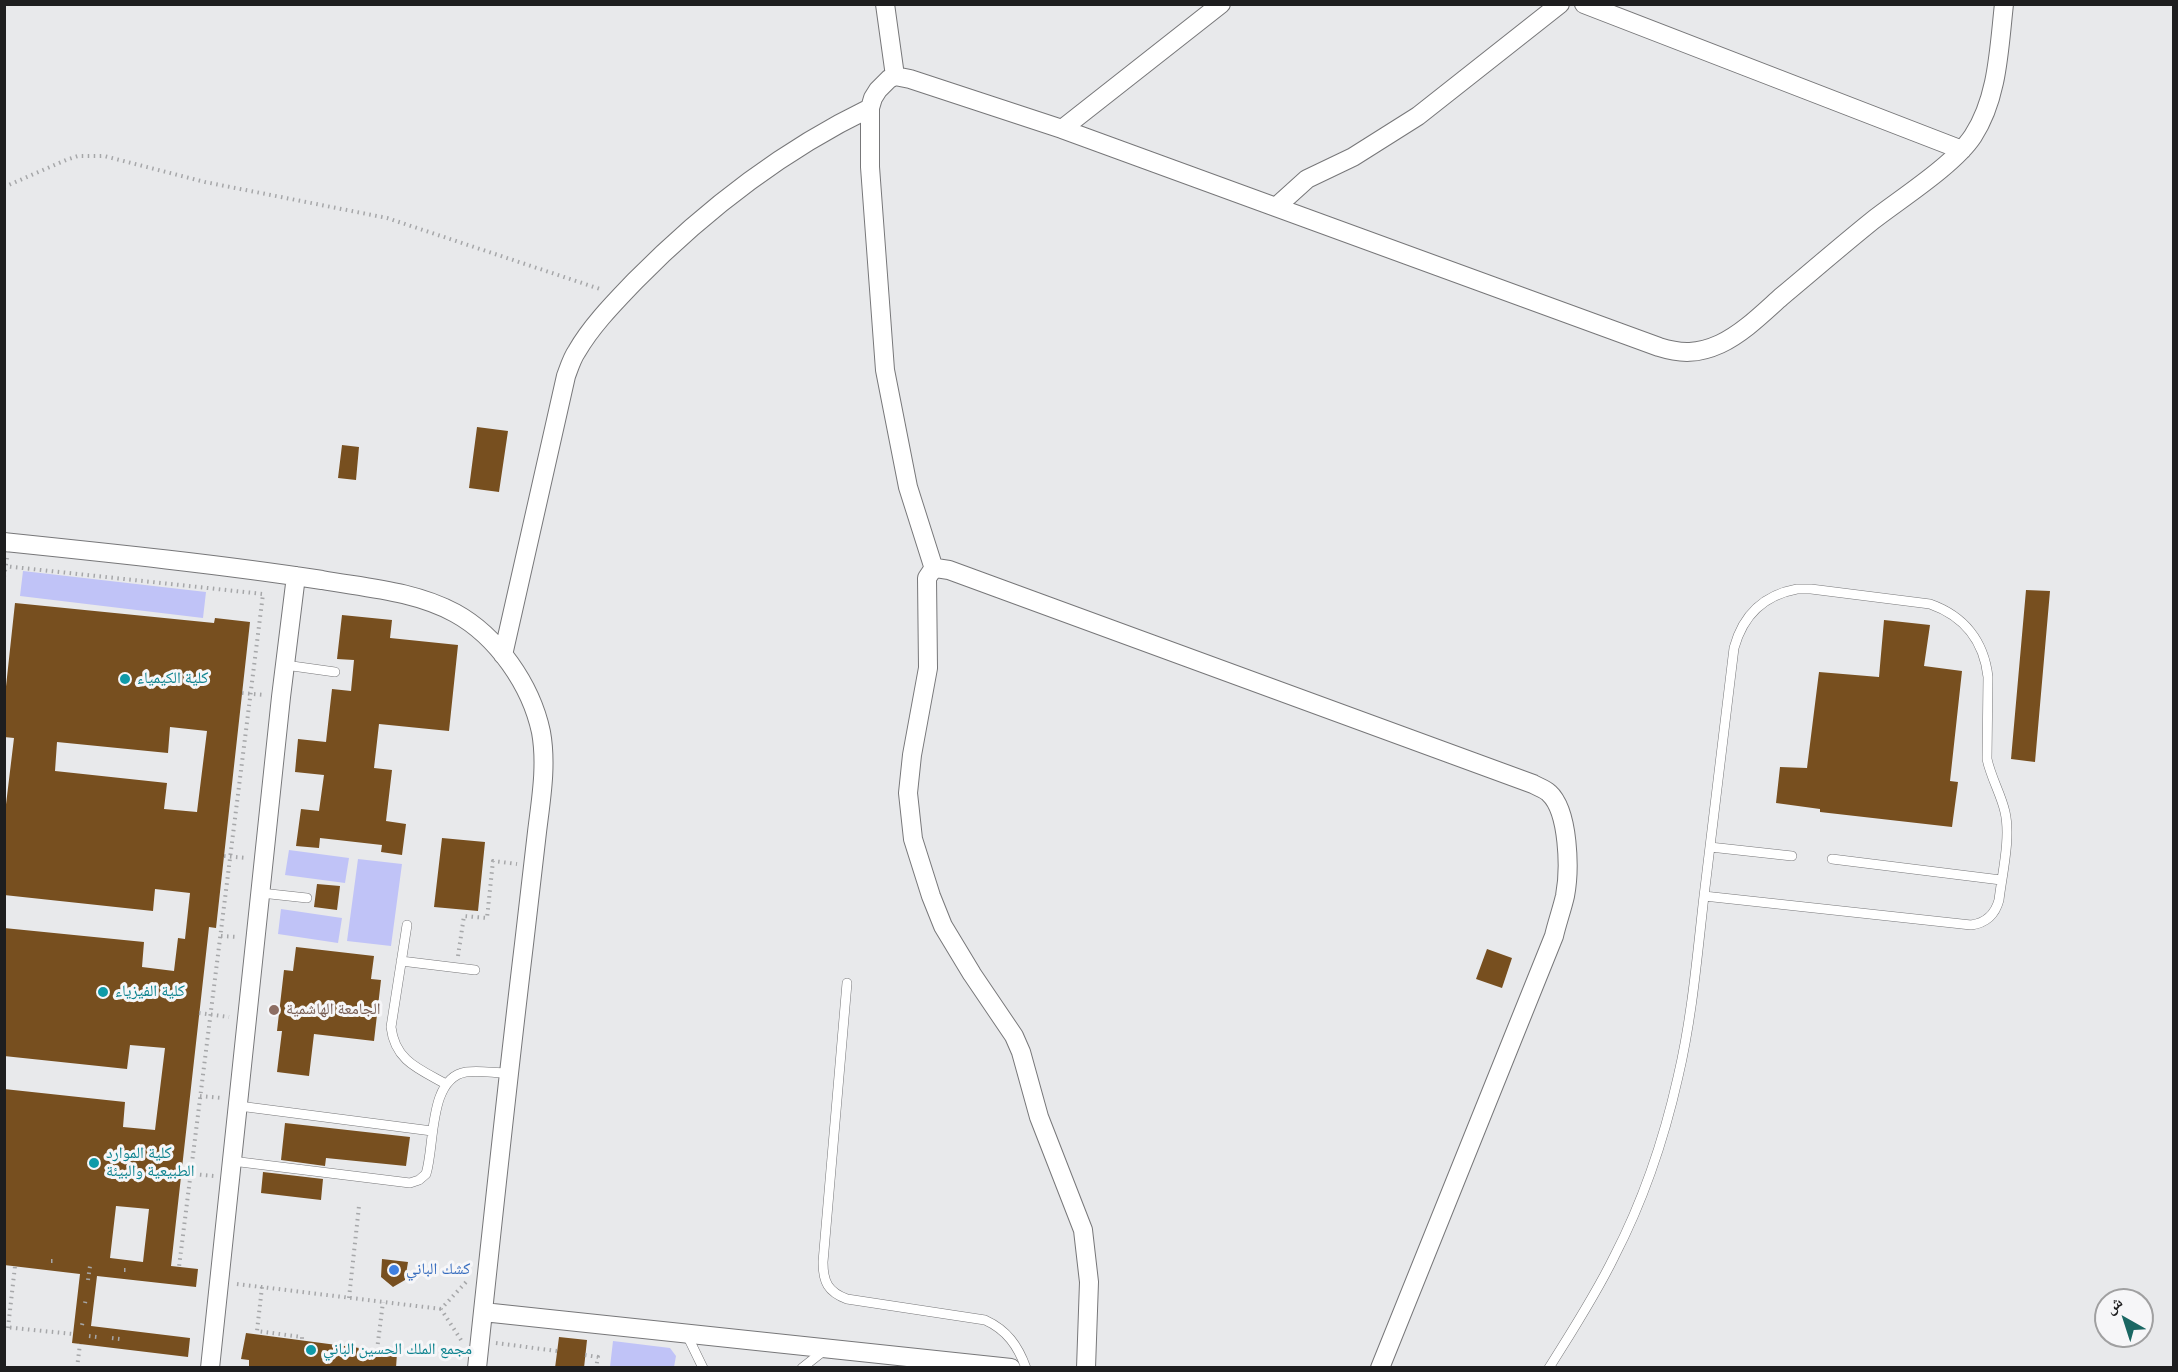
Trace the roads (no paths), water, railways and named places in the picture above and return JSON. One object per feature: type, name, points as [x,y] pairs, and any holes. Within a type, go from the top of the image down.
[{"type":"street","points":[[885,4],[895,76]]},
{"type":"street","points":[[1062,129],[1221,4]]},
{"type":"street","points":[[1276,207],[1307,179],[1353,157],[1418,116],[1560,4]]},
{"type":"street","points":[[1584,4],[1962,150]]},
{"type":"street","points":[[934,569],[908,487],[885,370],[870,167],[870,108],[878,90],[889,79],[895,76],[910,79],[1062,129],[1659,347],[1688,354],[1722,343],[1751,324],[1830,256],[1962,150],[1976,132],[1987,109],[1996,67],[2004,4]]},
{"type":"street","points":[[503,655],[566,376],[576,351],[620,296],[662,253],[757,177],[807,142],[870,108]]},
{"type":"street","points":[[4,542],[296,576],[393,592],[430,602],[457,614],[482,632],[503,655],[533,708],[541,733],[543,785],[508,1073],[477,1368]]},
{"type":"street","points":[[1086,1368],[1089,1282],[1083,1230],[1039,1117],[1018,1044],[943,926],[913,839],[908,793],[912,755],[928,668],[927,579],[934,569],[939,567],[1533,784],[1549,792],[1558,806],[1565,829],[1567,856],[1565,894],[1554,936],[1380,1368]]},
{"type":"street","points":[[210,1368],[296,576]]},
{"type":"street","points":[[483,1312],[1011,1368]]},
{"type":"lane","points":[[1549,1368],[1591,1301],[1615,1257],[1653,1164],[1671,1107],[1686,1038],[1734,648],[1743,623],[1761,603],[1784,591],[1811,589],[1930,604],[1953,614],[1967,627],[1978,641],[1985,659],[1988,677],[1988,759],[1990,771],[2005,811],[2007,827],[1999,900],[1992,915],[1986,921],[1971,925],[1704,896]]},
{"type":"lane","points":[[285,665],[335,672]]},
{"type":"lane","points":[[1710,847],[1792,856]]},
{"type":"lane","points":[[1832,859],[2001,880]]},
{"type":"lane","points":[[261,893],[307,898]]},
{"type":"lane","points":[[407,925],[391,1027],[396,1047],[408,1062],[446,1084]]},
{"type":"lane","points":[[401,961],[475,970]]},
{"type":"lane","points":[[847,983],[823,1262],[823,1274],[827,1286],[836,1295],[847,1299],[986,1320],[995,1324],[1012,1339],[1026,1368]]},
{"type":"lane","points":[[232,1169],[410,1183],[419,1180],[426,1174],[438,1101],[446,1084],[452,1078],[466,1072],[508,1073]]},
{"type":"lane","points":[[239,1106],[432,1131]]},
{"type":"lane","points":[[686,1333],[704,1368]]},
{"type":"lane","points":[[802,1368],[827,1348]]},
{"type":"place","name":"كلية الكيمياء","points":[[125,679]]},
{"type":"place","name":"كلية الفيزياء","points":[[103,992]]},
{"type":"place","name":"الجامعة الهاشمية","points":[[274,1010]]},
{"type":"place","name":"كلية الموارد الطبيعية والبيئة","points":[[94,1163]]},
{"type":"place","name":"كشك الباني","points":[[394,1270]]},
{"type":"place","name":"مجمع الملك الحسين الباني","points":[[311,1350]]}]
